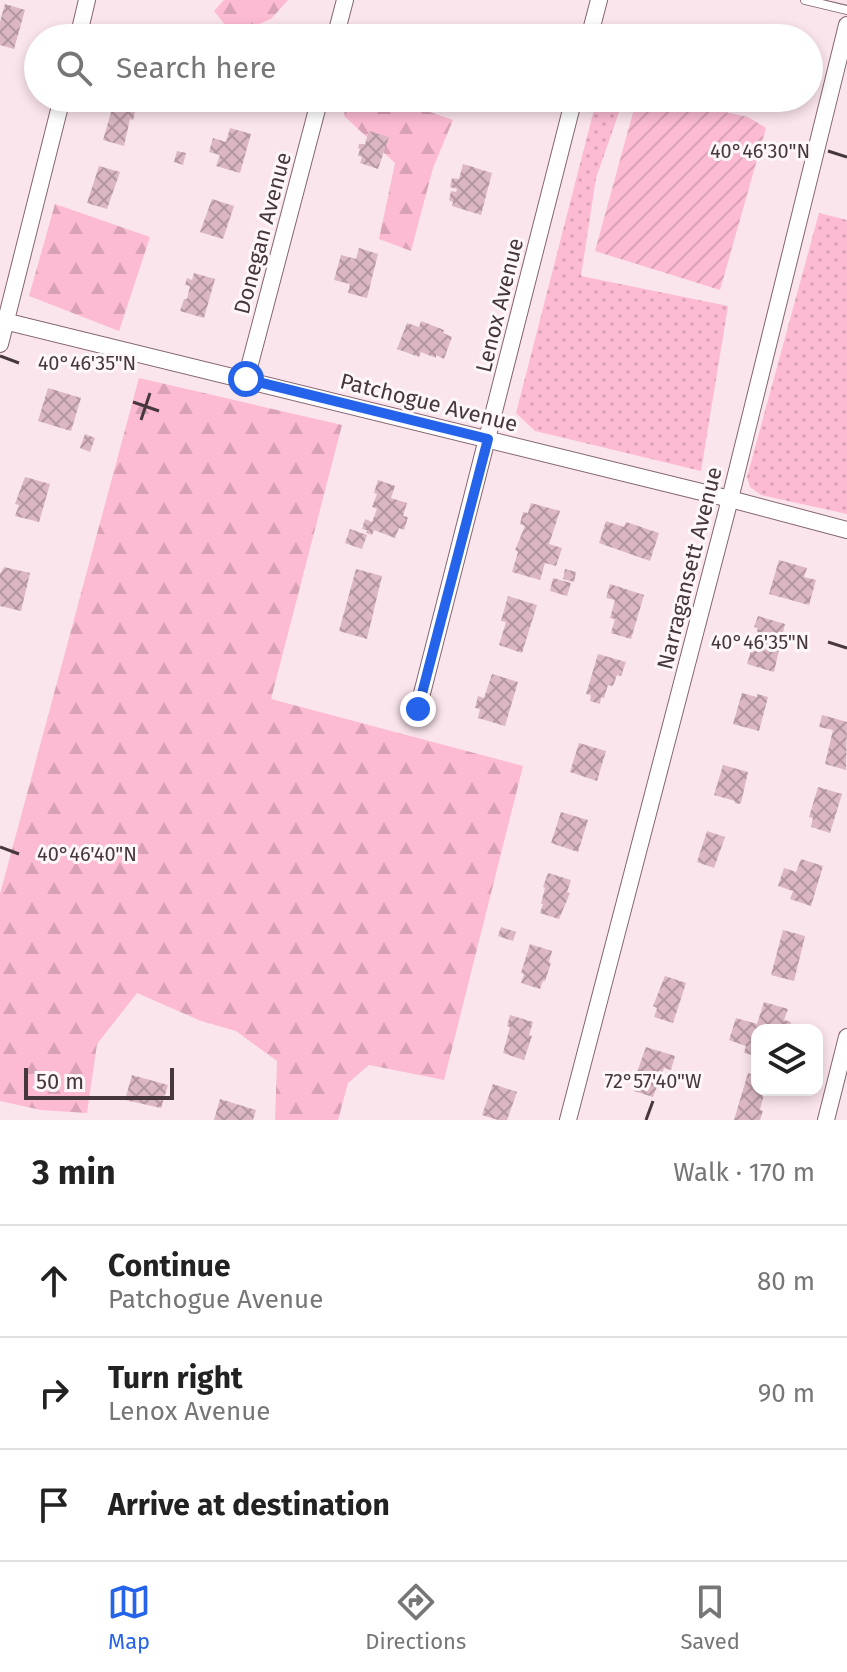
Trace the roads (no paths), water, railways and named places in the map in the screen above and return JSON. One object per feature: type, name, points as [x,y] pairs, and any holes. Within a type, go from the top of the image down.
[{"type":"street","points":[[81,24],[87,0]]},
{"type":"street","points":[[339,24],[345,0]]},
{"type":"street","points":[[593,24],[599,0]]},
{"type":"street","name":"Narragansett Avenue","points":[[568,1120],[730,499],[847,25]]},
{"type":"street","points":[[0,344],[3,320],[58,112]]},
{"type":"street","name":"Donegan Avenue","points":[[246,379],[316,112]]},
{"type":"street","name":"Lenox Avenue","points":[[418,709],[570,112]]},
{"type":"street","name":"Patchogue Avenue","points":[[3,320],[847,530]]},
{"type":"street","points":[[826,1120],[847,1037]]},
{"type":"lane","points":[[805,0],[847,10]]}]
